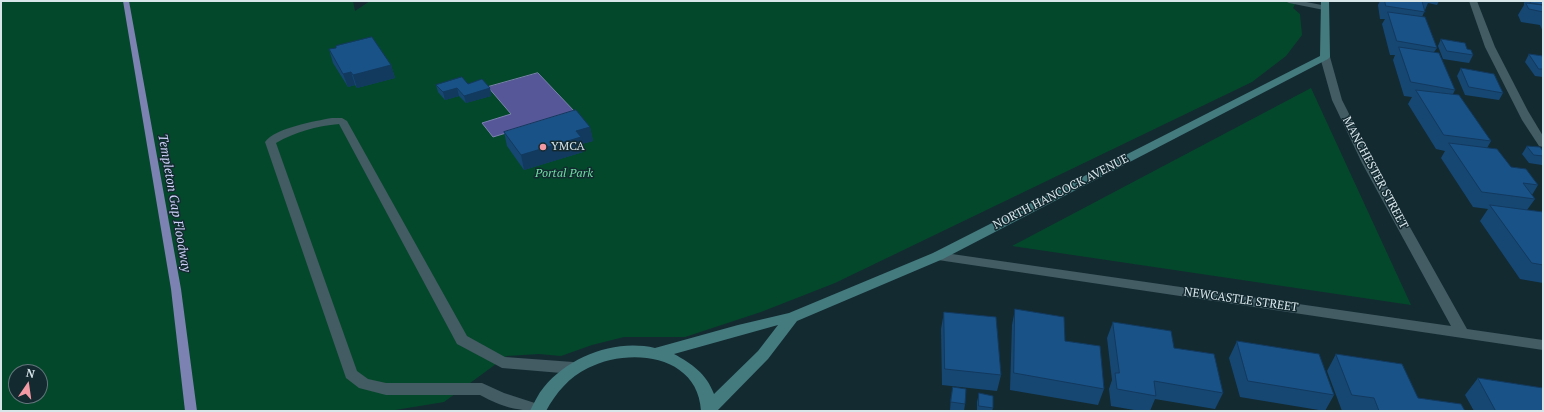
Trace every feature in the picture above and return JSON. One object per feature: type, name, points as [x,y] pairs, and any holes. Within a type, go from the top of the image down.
[{"type":"street","points":[[1289,1],[1325,4]]},
{"type":"street","points":[[1474,1],[1479,22],[1490,47],[1534,133],[1543,144]]},
{"type":"street","name":"MANCHESTER STREET","points":[[1325,4],[1325,57],[1337,100],[1368,163],[1462,332]]},
{"type":"street","name":"NORTH HANCOCK AVENUE","points":[[657,353],[738,330],[792,317],[938,256],[1325,57]]},
{"type":"street","points":[[538,410],[499,398],[482,389],[386,388],[364,384],[351,374],[270,142],[282,135],[303,127],[322,122],[342,121],[462,340],[502,362],[573,368]]},
{"type":"street","name":"NEWCASTLE STREET","points":[[938,256],[1543,345]]},
{"type":"street","name":"NORTH HANCOCK AVENUE","points":[[709,410],[763,355],[792,317]]},
{"type":"street","name":"NORTH HANCOCK AVENUE","points":[[538,410],[558,380],[573,368],[588,360],[606,354],[623,351],[640,351],[657,353],[678,361],[694,373],[705,389],[709,410]]},
{"type":"green space","name":"Portal Park","points":[[1,1],[353,1],[355,11],[370,1],[1297,1],[1293,8],[1300,14],[1302,35],[1286,56],[1252,82],[835,283],[761,312],[685,337],[624,337],[592,345],[561,356],[539,354],[507,356],[444,402],[389,411],[1,411]]},
{"type":"green space","points":[[1311,88],[1411,305],[1012,246]]},
{"type":"shaded area","points":[[538,73],[575,112],[493,137],[482,123],[511,114],[488,87]]},
{"type":"building","points":[[1385,1],[1422,1],[1425,12],[1386,6]]},
{"type":"building","points":[[1530,1],[1543,1],[1543,5],[1531,3]]},
{"type":"building","points":[[1526,3],[1543,5],[1543,12],[1529,9]]},
{"type":"building","points":[[1388,12],[1425,17],[1437,48],[1397,41]]},
{"type":"building","points":[[372,37],[391,65],[353,75],[351,72],[343,74],[329,49]]},
{"type":"building","points":[[1441,39],[1465,43],[1467,49],[1471,50],[1473,55],[1447,51]]},
{"type":"building","points":[[1399,47],[1439,53],[1455,90],[1411,82]]},
{"type":"building","points":[[1529,54],[1543,56],[1543,69],[1539,69]]},
{"type":"building","points":[[1461,68],[1494,74],[1503,93],[1469,87]]},
{"type":"building","points":[[462,77],[468,84],[482,79],[490,88],[464,96],[457,88],[443,92],[436,85]]},
{"type":"building","points":[[1416,90],[1459,95],[1491,141],[1444,135]]},
{"type":"building","points":[[576,110],[590,127],[576,131],[581,137],[521,155],[504,132]]},
{"type":"building","points":[[1449,143],[1497,149],[1511,167],[1526,169],[1538,185],[1523,183],[1535,199],[1482,192]]},
{"type":"building","points":[[1527,146],[1540,147],[1543,151],[1543,156],[1534,155]]},
{"type":"building","points":[[1490,205],[1543,212],[1543,265],[1532,263]]},
{"type":"building","points":[[1015,309],[1064,317],[1065,341],[1100,346],[1104,389],[1014,373]]},
{"type":"building","points":[[944,312],[996,317],[1001,375],[945,369]]},
{"type":"building","points":[[1113,322],[1171,331],[1174,348],[1214,354],[1223,393],[1154,381],[1156,396],[1117,389],[1115,373],[1119,373]]},
{"type":"building","points":[[1237,341],[1319,354],[1334,395],[1248,381]]},
{"type":"building","points":[[1336,354],[1402,364],[1418,398],[1461,404],[1465,411],[1379,411],[1374,398],[1352,395]]},
{"type":"building","points":[[1478,378],[1543,388],[1543,411],[1496,411]]},
{"type":"building","points":[[953,387],[966,389],[965,404],[951,402]]},
{"type":"building","points":[[979,393],[993,396],[993,408],[979,406]]},
{"type":"waterway","name":"Templeton Gap Floodway","points":[[126,1],[176,289],[191,411]]},
{"type":"place","name":"YMCA","points":[[543,147]]}]
